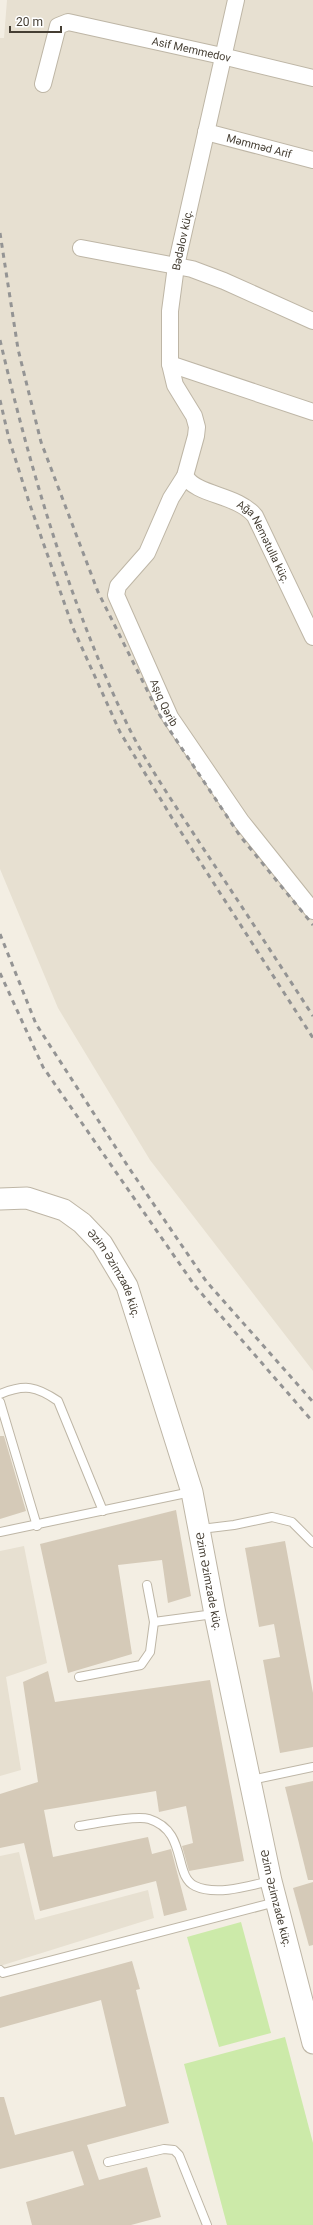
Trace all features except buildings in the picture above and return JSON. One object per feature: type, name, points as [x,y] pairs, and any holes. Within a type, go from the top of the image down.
[{"type":"street","name":"Bədəlov küç.","points":[[185,476],[197,427],[185,400],[174,385],[170,364],[170,311],[176,266],[222,56],[236,0]]},
{"type":"street","name":"Asif Memmedov","points":[[43,84],[58,26],[68,22],[313,78]]},
{"type":"street","name":"Məmməd Arif","points":[[206,132],[313,160]]},
{"type":"street","points":[[81,248],[192,269],[224,280],[313,321]]},
{"type":"street","points":[[170,364],[313,412]]},
{"type":"street","name":"Ağa Nemətulla küç.","points":[[185,476],[195,486],[244,505],[255,516],[313,637]]},
{"type":"street","name":"Aşıq Qərib","points":[[185,476],[171,498],[147,553],[118,586],[116,595],[170,717],[241,820],[313,911]]},
{"type":"street","name":"Əzim Əzimzade küç.","points":[[0,1199],[27,1198],[64,1210],[82,1223],[102,1244],[127,1286],[192,1492],[201,1529],[215,1614],[271,1881],[313,2043]]},
{"type":"lane","points":[[0,1394],[16,1388],[29,1387],[42,1391],[58,1401],[103,1511]]},
{"type":"lane","points":[[0,1402],[37,1526]]},
{"type":"lane","points":[[0,1532],[37,1526],[192,1492]]},
{"type":"lane","points":[[201,1529],[234,1525],[272,1517],[292,1522],[313,1542]]},
{"type":"lane","points":[[79,1677],[141,1666],[150,1652],[154,1622],[147,1585]]},
{"type":"lane","points":[[154,1622],[215,1614]]},
{"type":"lane","points":[[251,1780],[313,1767]]},
{"type":"lane","points":[[79,1826],[147,1818],[162,1824],[171,1833],[185,1875],[193,1886],[202,1889],[231,1890],[271,1881]]},
{"type":"lane","points":[[0,1970],[3,1973],[277,1902]]},
{"type":"lane","points":[[108,2162],[164,2149],[174,2150],[179,2155],[207,2225]]},
{"type":"shaded area","points":[[7,0],[313,0],[313,1371],[150,1160],[58,1008],[0,869],[0,38],[4,38]]},
{"type":"shaded area","points":[[24,1546],[47,1663],[6,1677],[21,1770],[0,1776],[0,1551]]},
{"type":"shaded area","points":[[19,1852],[35,1920],[148,1890],[154,1918],[0,1966],[0,1856]]},
{"type":"green space","points":[[241,1922],[271,2033],[219,2047],[187,1937]]},
{"type":"green space","points":[[285,2037],[313,2143],[313,2225],[227,2225],[184,2064]]},
{"type":"railway","points":[[0,233],[18,349],[41,442],[98,592],[159,714],[240,836],[313,925]]},
{"type":"railway","points":[[0,340],[25,439],[54,536],[87,632],[128,726],[144,756],[163,786],[313,1016]]},
{"type":"railway","points":[[0,400],[9,439],[29,502],[73,628],[120,732],[172,818],[313,1038]]},
{"type":"railway","points":[[0,934],[36,1024],[129,1168],[206,1281],[313,1402]]},
{"type":"railway","points":[[0,973],[43,1067],[195,1286],[313,1422]]}]
